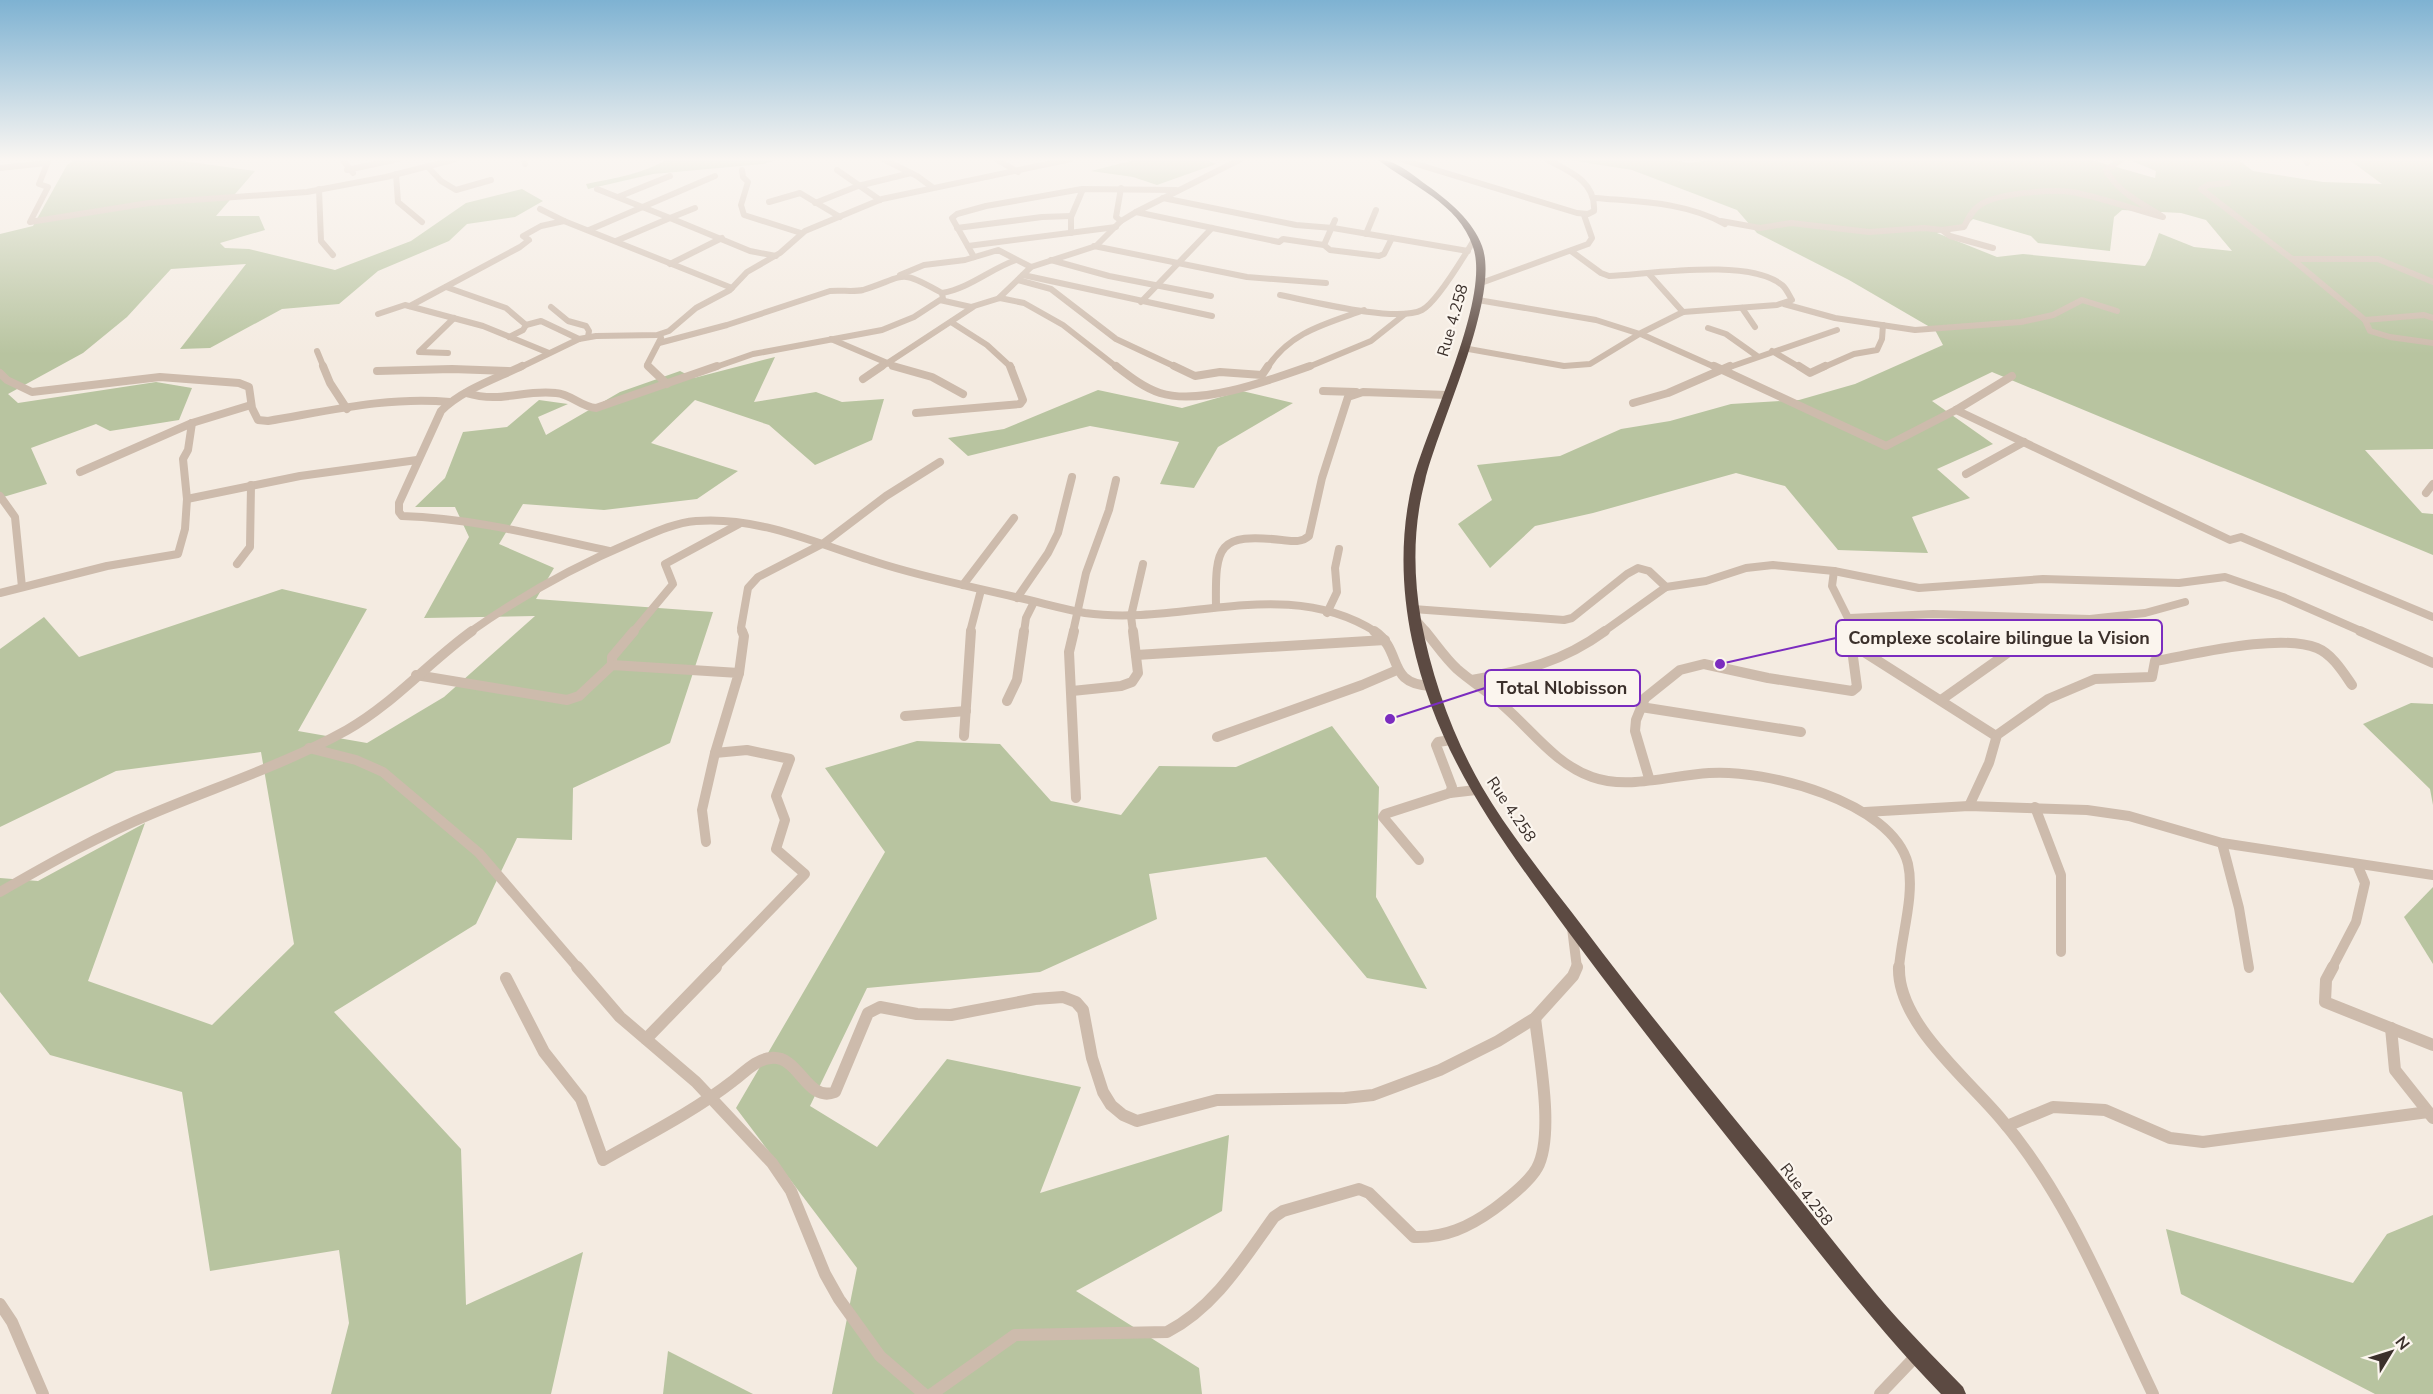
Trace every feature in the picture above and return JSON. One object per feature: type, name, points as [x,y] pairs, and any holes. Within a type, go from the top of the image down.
[{"type":"highway","name":"Rue 4.258","points":[[1463,224],[1471,245],[1482,263],[1481,283],[1463,348],[1420,475],[1414,502],[1409,559],[1414,614],[1431,686],[1450,740],[1476,790],[1572,925],[1688,1077],[1871,1303],[1917,1355],[1956,1394]]},
{"type":"street","points":[[320,224],[321,241],[333,255]]},
{"type":"street","points":[[410,306],[520,247],[529,240],[523,236],[541,226],[550,224]]},
{"type":"street","points":[[572,224],[732,288]]},
{"type":"street","points":[[589,230],[603,224]]},
{"type":"street","points":[[616,241],[656,224]]},
{"type":"street","points":[[686,224],[750,251],[776,256]]},
{"type":"street","points":[[773,224],[801,233]]},
{"type":"street","points":[[609,550],[492,525],[439,517],[402,516],[399,512],[399,503],[441,411],[450,402],[466,393],[579,339],[664,333],[674,328],[696,308],[732,288],[747,272],[776,256],[801,233],[823,224]]},
{"type":"street","points":[[955,224],[974,257]]},
{"type":"street","points":[[957,228],[987,224]]},
{"type":"street","points":[[1071,224],[1071,232]]},
{"type":"street","points":[[999,298],[1031,267],[1094,246],[1118,224]]},
{"type":"street","points":[[1193,224],[1279,243],[1283,239],[1324,245],[1330,250],[1375,257],[1383,254],[1392,238]]},
{"type":"street","points":[[1291,224],[1334,228],[1392,238],[1471,245]]},
{"type":"street","points":[[1324,245],[1334,224]]},
{"type":"street","points":[[1366,234],[1370,224]]},
{"type":"street","points":[[1481,283],[1588,244],[1592,238],[1587,224]]},
{"type":"street","points":[[1725,224],[1733,229]]},
{"type":"street","points":[[1737,224],[1760,228],[1784,224]]},
{"type":"street","points":[[1800,224],[1869,232],[1924,228],[1942,230],[1964,227],[1965,224]]},
{"type":"street","points":[[2247,224],[2365,320],[2370,331],[2390,337],[2433,343]]},
{"type":"street","points":[[968,246],[1116,227]]},
{"type":"street","points":[[1142,301],[1212,228]]},
{"type":"street","points":[[1942,230],[1950,236],[1993,248]]},
{"type":"street","points":[[670,264],[722,238]]},
{"type":"street","points":[[1280,295],[1364,310],[1406,314],[1421,310],[1429,304],[1471,245]]},
{"type":"street","points":[[1094,246],[1247,277],[1326,283]]},
{"type":"street","points":[[659,343],[727,325],[830,291],[844,289],[860,291],[900,275],[911,268],[926,264],[969,260],[998,250],[1031,267]]},
{"type":"street","points":[[1571,251],[1605,274],[1702,269],[1757,274],[1779,283],[1788,291],[1792,300],[1784,304]]},
{"type":"street","points":[[2292,259],[2378,259],[2390,261],[2418,279],[2433,282]]},
{"type":"street","points":[[466,393],[478,399],[493,400],[540,393],[558,393],[574,399],[584,407],[596,408],[753,354],[868,334],[899,324],[943,296],[968,285],[1005,262],[1016,260]]},
{"type":"street","points":[[1052,260],[1211,296]]},
{"type":"street","points":[[1649,273],[1683,312]]},
{"type":"street","points":[[900,275],[916,278],[943,296],[973,307]]},
{"type":"street","points":[[1021,277],[1051,290],[1116,339],[1195,376],[1220,372],[1262,375],[1277,352],[1306,330],[1364,310]]},
{"type":"street","points":[[1021,277],[1212,316]]},
{"type":"street","points":[[446,287],[506,308],[526,325]]},
{"type":"street","points":[[863,378],[887,365],[973,307],[999,298],[1008,298],[1043,312],[1116,369],[1156,392],[1167,395],[1198,395],[1290,375],[1365,345],[1406,314]]},
{"type":"street","points":[[1478,300],[1596,320],[1639,334],[1886,446],[1956,410],[2012,376]]},
{"type":"street","points":[[1463,348],[1564,366],[1590,364],[1639,334],[1683,312],[1784,304],[1834,318],[1915,330],[2021,322],[2053,315],[2082,300],[2117,311]]},
{"type":"street","points":[[378,314],[400,305],[410,306],[454,318],[549,352]]},
{"type":"street","points":[[551,307],[568,321],[586,326],[589,331],[588,337]]},
{"type":"street","points":[[1742,308],[1755,327]]},
{"type":"street","points":[[2365,320],[2424,315],[2433,318]]},
{"type":"street","points":[[447,353],[419,352],[454,318]]},
{"type":"street","points":[[509,337],[524,330],[526,325],[541,321],[579,339]]},
{"type":"street","points":[[916,413],[1020,404],[1023,400],[1012,369],[987,345],[951,322]]},
{"type":"street","points":[[1772,351],[1810,373],[1854,354],[1877,350],[1882,339],[1882,325]]},
{"type":"street","points":[[1708,328],[1725,334],[1757,356]]},
{"type":"street","points":[[1633,403],[1665,394],[1757,356],[1837,330]]},
{"type":"street","points":[[664,333],[647,365],[667,384]]},
{"type":"street","points":[[831,339],[887,365],[932,377],[963,394]]},
{"type":"street","points":[[317,351],[330,383],[347,408]]},
{"type":"street","points":[[377,371],[452,369],[510,371]]},
{"type":"street","points":[[0,373],[7,380],[32,392],[160,377],[239,383],[249,387],[251,405],[258,420],[268,421],[347,408],[426,400],[450,402]]},
{"type":"street","points":[[1323,391],[1447,395]]},
{"type":"street","points":[[1216,606],[1215,578],[1220,552],[1226,543],[1249,536],[1296,542],[1309,536],[1322,478],[1342,410],[1348,397],[1356,393]]},
{"type":"street","points":[[80,472],[192,423],[251,405]]},
{"type":"street","points":[[1956,410],[2230,540],[2241,537],[2433,617]]},
{"type":"street","points":[[0,593],[107,566],[178,554],[185,529],[187,499],[183,459],[188,450],[192,423]]},
{"type":"street","points":[[1966,474],[2024,442]]},
{"type":"street","points":[[187,499],[251,485],[417,460]]},
{"type":"street","points":[[706,842],[702,810],[715,753],[739,673],[744,636],[741,628],[750,584],[824,543],[886,496],[940,462]]},
{"type":"street","points":[[1017,598],[1048,553],[1058,533],[1072,477]]},
{"type":"street","points":[[1076,798],[1069,652],[1086,573],[1109,510],[1116,480]]},
{"type":"street","points":[[2426,493],[2433,484]]},
{"type":"street","points":[[237,564],[250,547],[251,485]]},
{"type":"street","points":[[0,496],[15,518],[22,587]]},
{"type":"street","points":[[963,585],[1014,518]]},
{"type":"street","points":[[0,892],[82,845],[309,748],[366,718],[416,675],[500,610],[568,570],[609,550],[681,523],[696,520],[783,531],[901,570],[1077,611],[1131,616],[1162,615],[1216,606],[1286,603],[1327,613],[1365,627],[1384,640],[1397,670],[1408,683],[1420,687],[1431,686]]},
{"type":"street","points":[[416,675],[567,700],[579,696],[612,665],[612,657],[673,585],[664,564],[739,524]]},
{"type":"street","points":[[1327,613],[1337,592],[1335,568],[1339,549]]},
{"type":"street","points":[[1072,691],[1121,686],[1132,682],[1138,673],[1131,616],[1143,564]]},
{"type":"street","points":[[1472,680],[1520,671],[1557,660],[1583,647],[1666,587],[1706,581],[1746,568],[1773,565],[1834,571],[1919,588],[2043,579],[2179,583],[2225,577],[2283,597],[2433,663]]},
{"type":"street","points":[[1414,614],[1564,620],[1572,618],[1627,574],[1638,568],[1649,571],[1666,587]]},
{"type":"street","points":[[1834,571],[1832,586],[1850,618],[1864,652],[1996,736]]},
{"type":"street","points":[[964,736],[969,637],[981,590]]},
{"type":"street","points":[[1008,701],[1017,680],[1026,618],[1034,602]]},
{"type":"street","points":[[1850,618],[1933,615],[2090,619],[2145,613],[2185,602]]},
{"type":"street","points":[[1414,614],[1451,663],[1504,705],[1555,754],[1580,771],[1610,780],[1718,772],[1745,774],[1840,799],[1865,812],[1885,828],[1908,861],[1911,881],[1899,972],[1911,1010],[1924,1033],[2007,1126],[2048,1185],[2080,1244],[2153,1394]]},
{"type":"street","points":[[1136,655],[1384,640]]},
{"type":"street","points":[[1941,700],[2023,642]]},
{"type":"street","points":[[1969,806],[1989,763],[1996,736],[2048,699],[2095,679],[2152,677],[2154,661],[2260,646],[2302,643],[2319,649],[2352,685]]},
{"type":"street","points":[[1648,778],[1635,731],[1635,720],[1646,698],[1662,682],[1680,670],[1704,664],[1768,678],[1852,691],[1857,687],[1853,657]]},
{"type":"street","points":[[612,665],[739,673]]},
{"type":"street","points":[[1217,737],[1362,686],[1397,670]]},
{"type":"street","points":[[1641,707],[1801,732]]},
{"type":"street","points":[[905,716],[966,711]]},
{"type":"street","points":[[1450,740],[1438,742],[1436,745],[1452,787],[1450,794]]},
{"type":"street","points":[[309,748],[370,764],[439,818],[479,853],[620,1017],[696,1082],[772,1163],[790,1191],[825,1274],[839,1299],[880,1356],[924,1394]]},
{"type":"street","points":[[646,1039],[805,874],[776,849],[785,820],[776,796],[790,759],[747,750],[715,753]]},
{"type":"street","points":[[1419,860],[1383,817],[1385,814],[1450,794],[1476,790]]},
{"type":"street","points":[[1865,812],[1969,806],[2087,810],[2129,816],[2222,843],[2433,874]]},
{"type":"street","points":[[2035,807],[2061,874],[2061,952]]},
{"type":"street","points":[[2222,843],[2239,908],[2249,969]]},
{"type":"street","points":[[2357,864],[2365,883],[2356,922],[2326,980],[2325,1002],[2433,1045]]},
{"type":"street","points":[[506,978],[544,1053],[581,1099],[603,1160],[711,1098],[761,1060],[770,1057],[779,1056],[791,1064],[815,1091],[826,1095],[835,1092],[868,1013],[880,1007],[917,1014],[951,1015],[1035,999],[1063,997],[1076,1002],[1083,1010],[1095,1071],[1107,1102],[1124,1119],[1137,1121],[1217,1100],[1345,1098],[1373,1095],[1440,1070],[1498,1041],[1535,1018],[1573,976],[1578,965],[1572,925]]},
{"type":"street","points":[[932,1394],[1015,1335],[1167,1332],[1179,1328],[1203,1307],[1274,1217],[1283,1211],[1359,1189],[1365,1190],[1414,1237],[1452,1233],[1484,1217],[1498,1208],[1537,1169],[1540,1163],[1545,1122],[1535,1018]]},
{"type":"street","points":[[2391,1028],[2396,1070],[2431,1115]]},
{"type":"street","points":[[2007,1126],[2053,1107],[2105,1110],[2170,1138],[2203,1142],[2431,1115]]},
{"type":"street","points":[[0,1304],[12,1322],[43,1394]]},
{"type":"street","points":[[1880,1394],[1917,1355]]},
{"type":"green space","points":[[34,224],[262,224],[265,230],[220,243],[225,248],[249,249],[335,270],[411,241],[436,224],[467,224],[449,241],[378,271],[339,304],[282,309],[210,348],[180,349],[246,264],[171,269],[127,317],[83,353],[8,394],[18,403],[156,382],[192,388],[179,420],[110,431],[96,424],[31,448],[47,484],[0,498],[0,234]]},
{"type":"green space","points":[[1749,224],[1967,224],[1964,227],[1937,233],[1997,257],[2023,254],[2145,266],[2159,233],[2194,247],[2232,251],[2209,224],[2433,224],[2433,449],[2365,450],[2422,513],[2433,514],[2433,555],[1992,372],[1932,401],[1993,444],[1937,469],[1970,498],[1912,517],[1928,553],[1838,550],[1785,486],[1736,473],[1593,513],[1535,526],[1490,568],[1458,524],[1492,500],[1477,465],[1560,456],[1621,429],[1670,421],[1731,404],[1799,400],[1855,384],[1943,345],[1935,330],[1849,280],[1757,233]]},
{"type":"green space","points":[[1990,224],[2113,224],[2110,251],[2038,243],[2031,236]]},
{"type":"green space","points":[[775,357],[754,402],[816,392],[842,402],[884,399],[872,440],[815,465],[769,425],[695,400],[651,443],[738,471],[697,499],[604,510],[523,504],[499,544],[554,568],[536,599],[713,612],[670,743],[573,788],[572,840],[517,838],[476,924],[334,1012],[461,1149],[466,1305],[583,1252],[551,1394],[331,1394],[349,1323],[339,1250],[210,1271],[182,1092],[50,1055],[0,992],[0,878],[38,881],[145,823],[88,981],[212,1025],[294,944],[261,752],[116,771],[0,827],[0,649],[44,617],[79,657],[282,589],[367,609],[298,731],[367,743],[444,697],[535,616],[424,618],[469,537],[455,507],[415,507],[445,478],[463,432],[507,427],[539,400],[568,404],[538,417],[546,435],[620,392],[680,371],[694,378]]},
{"type":"green space","points":[[1098,390],[1182,408],[1242,391],[1293,403],[1218,447],[1194,488],[1160,484],[1179,442],[1090,426],[968,456],[948,438],[1004,429]]},
{"type":"green space","points":[[2411,703],[2433,704],[2433,805],[2430,789],[2363,724]]},
{"type":"green space","points":[[1332,726],[1379,787],[1376,897],[1427,989],[1367,978],[1266,857],[1149,874],[1157,919],[1040,972],[867,988],[810,1106],[877,1147],[947,1059],[1081,1087],[1040,1193],[1229,1135],[1222,1211],[1076,1291],[1199,1368],[1202,1394],[832,1394],[857,1268],[736,1108],[885,852],[825,768],[917,741],[1000,744],[1051,801],[1121,815],[1159,766],[1236,767]]},
{"type":"green space","points":[[2433,887],[2433,964],[2404,917]]},
{"type":"green space","points":[[2433,1215],[2433,1394],[2375,1394],[2181,1294],[2166,1229],[2353,1283],[2387,1234]]},
{"type":"green space","points":[[668,1351],[753,1394],[663,1394]]},
{"type":"place","name":"Complexe scolaire bilingue la Vision","points":[[1720,664]]},
{"type":"place","name":"Total Nlobisson","points":[[1390,719]]}]
